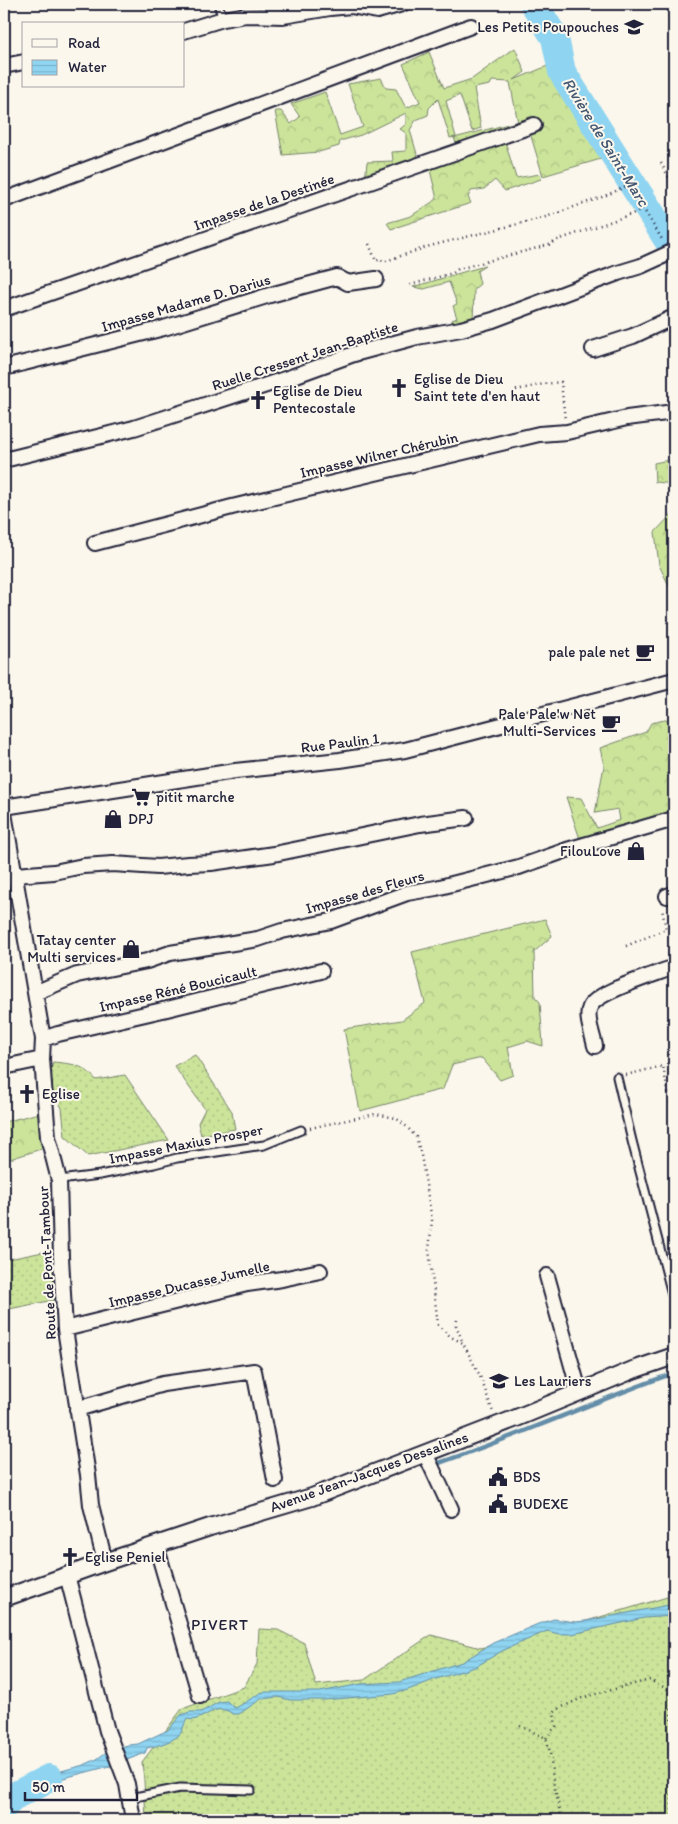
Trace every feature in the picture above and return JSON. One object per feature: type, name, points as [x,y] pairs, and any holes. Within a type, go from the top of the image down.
[{"type":"street","points":[[185,31],[223,19],[246,16],[283,16],[351,6],[377,11],[402,4]]},
{"type":"street","points":[[4,200],[470,26]]},
{"type":"street","points":[[4,66],[22,62]]},
{"type":"street","name":"Impasse de la Destinée","points":[[4,309],[534,125]]},
{"type":"street","name":"Ruelle Cressent Jean-Baptiste","points":[[4,460],[134,428],[288,378],[354,354],[416,337],[461,330],[641,266],[671,252]]},
{"type":"street","name":"Impasse Madame D. Darius","points":[[4,368],[164,328],[270,295],[337,278],[348,283],[376,279]]},
{"type":"street","points":[[593,349],[633,336],[674,317]]},
{"type":"street","name":"Impasse Wilner Chérubin","points":[[95,543],[232,507],[539,434],[568,432],[627,418],[674,412]]},
{"type":"street","name":"Rue Paulin 1","points":[[4,807],[235,771],[340,760],[405,750],[674,680]]},
{"type":"street","name":"Route de Pont-Tambour","points":[[4,813],[43,1039],[42,1059],[48,1137],[60,1180],[61,1257],[65,1329],[91,1505],[105,1562]]},
{"type":"street","points":[[15,875],[113,864],[158,868],[188,864],[211,864],[274,854],[420,824],[466,818]]},
{"type":"street","name":"Impasse des Fleurs","points":[[35,993],[77,975],[147,961],[170,953],[258,939],[282,931],[331,921],[407,894],[519,867],[567,850],[674,819]]},
{"type":"street","points":[[595,1046],[589,1017],[590,1007],[599,997],[674,967]]},
{"type":"street","name":"Impasse Réné Boucicault","points":[[43,1039],[321,971]]},
{"type":"street","points":[[4,1067],[42,1059]]},
{"type":"street","name":"Impasse Ducasse Jumelle","points":[[65,1329],[248,1284],[320,1271]]},
{"type":"street","points":[[547,1276],[579,1392]]},
{"type":"street","name":"Avenue Jean-Jacques Dessalines","points":[[4,1598],[156,1545],[312,1497],[674,1356]]},
{"type":"street","points":[[77,1409],[163,1384],[254,1371],[275,1480]]},
{"type":"street","points":[[425,1453],[451,1509]]},
{"type":"street","points":[[156,1545],[200,1696]]},
{"type":"street","points":[[67,1575],[108,1731],[129,1791],[133,1820]]},
{"type":"lane","points":[[218,4],[223,19]]},
{"type":"lane","points":[[617,1077],[641,1178],[674,1302]]},
{"type":"lane","name":"Impasse Maxius Prosper","points":[[60,1180],[100,1175],[177,1158],[264,1145],[301,1130]]},
{"type":"lane","points":[[129,1791],[180,1788],[251,1790]]},
{"type":"path","points":[[661,163],[674,187]]},
{"type":"path","points":[[369,244],[376,261],[380,259],[383,262],[430,246],[546,217],[627,186],[671,252]]},
{"type":"path","points":[[410,285],[453,273],[458,269],[552,244],[563,238],[642,209]]},
{"type":"path","points":[[516,390],[561,382],[568,432]]},
{"type":"path","points":[[626,946],[666,929],[661,904],[668,901],[671,895]]},
{"type":"path","points":[[617,1077],[663,1066],[674,1124]]},
{"type":"path","points":[[301,1130],[375,1114],[396,1118],[416,1137],[421,1155],[432,1220],[429,1250],[430,1269],[438,1325],[451,1337],[463,1343]]},
{"type":"path","points":[[457,1320],[456,1325],[480,1376],[497,1425]]},
{"type":"path","points":[[546,1738],[556,1726],[554,1713],[558,1709],[584,1697],[650,1680],[667,1690],[673,1694],[672,1820]]},
{"type":"path","points":[[520,1726],[546,1738],[562,1820]]},
{"type":"green space","points":[[515,48],[525,72],[514,80],[557,62],[559,74],[611,156],[543,176],[530,133],[458,148],[454,138],[518,123],[510,82],[492,81],[490,85],[474,88],[481,128],[472,131],[460,95],[446,101],[456,137],[450,138],[438,99],[429,108],[428,115],[416,120],[410,130],[419,161],[365,181],[367,162],[393,161],[392,152],[406,151],[406,133],[400,129],[406,124],[406,113],[361,135],[340,141],[339,146],[319,152],[283,155],[275,111],[281,111],[291,124],[300,117],[291,104],[325,92],[340,135],[363,127],[348,84],[381,78],[386,88],[396,89],[406,108],[420,102],[403,64],[429,52],[444,88],[472,79]]},
{"type":"green space","points":[[505,141],[516,178],[540,174],[541,179],[505,191],[495,180],[484,189],[471,191],[468,197],[471,203],[391,229],[387,223],[411,216],[437,199],[430,170]]},
{"type":"green space","points":[[485,266],[477,271],[480,284],[474,289],[473,325],[430,332],[431,327],[452,324],[452,320],[457,318],[453,306],[457,304],[449,282],[424,289],[413,287]]},
{"type":"green space","points":[[674,459],[674,484],[655,482],[654,463]]},
{"type":"green space","points":[[674,512],[674,596],[659,565],[655,532]]},
{"type":"green space","points":[[674,718],[674,810],[580,839],[566,797],[581,798],[597,828],[620,820],[618,809],[595,813],[604,766],[600,748],[646,732],[651,723]]},
{"type":"green space","points":[[545,919],[552,936],[534,952],[535,997],[540,1002],[543,1046],[527,1041],[508,1047],[513,1075],[500,1080],[482,1058],[452,1065],[443,1089],[360,1111],[344,1029],[402,1020],[425,1003],[412,952]]},
{"type":"green space","points":[[195,1055],[233,1113],[235,1129],[201,1135],[198,1123],[205,1109],[174,1066]]},
{"type":"green space","points":[[53,1062],[66,1063],[82,1068],[96,1080],[125,1075],[169,1140],[88,1156],[65,1136],[62,1108],[48,1082]]},
{"type":"green space","points":[[39,1113],[47,1147],[4,1161],[4,1122]]},
{"type":"green space","points":[[58,1249],[59,1299],[4,1310],[4,1260]]},
{"type":"green space","points":[[674,1595],[674,1820],[146,1820],[142,1762],[182,1709],[244,1687],[257,1664],[259,1629],[278,1630],[304,1643],[316,1685],[364,1680],[431,1635],[481,1648],[590,1620]]},
{"type":"water","points":[[674,1604],[674,1616],[644,1618],[572,1634],[559,1634],[547,1631],[502,1651],[475,1667],[393,1694],[324,1700],[290,1700],[278,1697],[261,1699],[239,1714],[233,1714],[226,1710],[214,1711],[193,1720],[187,1719],[177,1737],[165,1743],[147,1748],[145,1753],[114,1765],[52,1781],[16,1795],[19,1789],[42,1776],[84,1765],[97,1759],[109,1750],[138,1744],[168,1730],[181,1715],[190,1712],[201,1712],[219,1702],[227,1701],[236,1708],[260,1693],[266,1692],[320,1692],[361,1684],[399,1682],[462,1662],[493,1643],[554,1619],[575,1622],[586,1621]]},
{"type":"waterway","name":"Rivière de Saint-Marc","points":[[534,4],[555,38],[562,72],[674,250]]},
{"type":"waterway","points":[[439,1463],[674,1373]]},
{"type":"waterway","name":"Rivière de Saint-Marc","points":[[4,1806],[16,1795],[49,1778]]},
{"type":"place","name":"Les Petits Poupouches","points":[[634,27]]},
{"type":"place","name":"Eglise de Dieu Saint tete d'en haut","points":[[399,388]]},
{"type":"place","name":"Eglise de Dieu Pentecostale","points":[[258,400]]},
{"type":"place","name":"pale pale net","points":[[645,652]]},
{"type":"place","name":"Pale Pale'w Net Multi-Services","points":[[611,723]]},
{"type":"place","name":"pitit marche","points":[[141,797]]},
{"type":"place","name":"DPJ","points":[[113,819]]},
{"type":"place","name":"FilouLove","points":[[636,851]]},
{"type":"place","name":"Tatay center Multi services","points":[[131,949]]},
{"type":"place","name":"Eglise","points":[[27,1094]]},
{"type":"place","name":"Les Lauriers","points":[[499,1381]]},
{"type":"place","name":"BDS","points":[[498,1477]]},
{"type":"place","name":"BUDEXE","points":[[498,1504]]},
{"type":"place","name":"Eglise Peniel","points":[[70,1557]]},
{"type":"district","name":"PIVERT","points":[[220,1624]]}]
